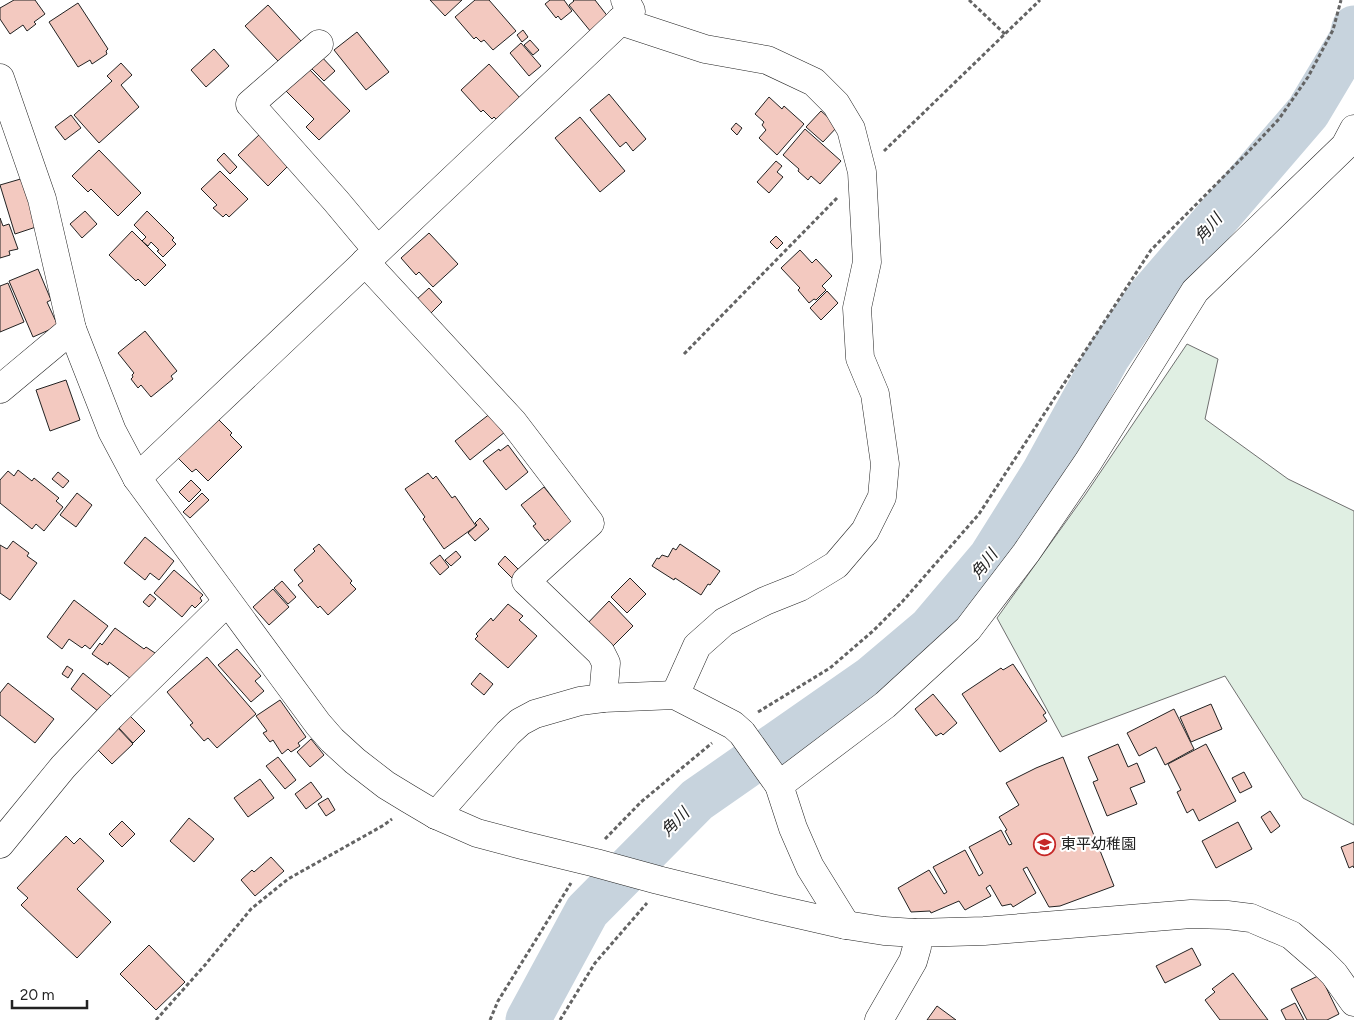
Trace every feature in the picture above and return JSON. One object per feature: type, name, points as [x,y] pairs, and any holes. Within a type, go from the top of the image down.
[{"type":"street","points":[[137,478],[371,256],[622,11],[705,49],[767,60],[814,82],[836,104],[851,129],[862,172],[866,262],[857,308],[860,358],[875,394],[885,464],[882,497],[864,531],[836,565],[800,587],[765,601],[724,622],[698,646],[675,695]]},
{"type":"street","points":[[319,44],[250,104],[336,201],[371,256],[513,422],[590,523],[526,581],[601,653],[606,663],[603,698]]},
{"type":"street","points":[[0,78],[42,199],[72,329],[112,431],[137,478],[318,724],[355,762],[386,785],[436,815],[477,833],[662,881],[846,925],[884,931],[915,933],[984,931],[1191,914],[1251,918],[1291,935],[1321,961],[1352,994]]},
{"type":"street","points":[[777,782],[885,705],[968,629],[1026,552],[1088,462],[1195,291],[1345,146],[1354,129]]},
{"type":"street","points":[[0,389],[72,329]]},
{"type":"street","points":[[0,844],[63,767],[99,728],[227,602]]},
{"type":"street","points":[[436,815],[508,733],[520,722],[535,714],[580,701],[603,698],[675,695],[738,729],[777,782],[793,828],[810,867],[846,925]]},
{"type":"street","points":[[879,1020],[913,961],[917,947],[915,933]]},
{"type":"path","points":[[969,0],[1006,35],[1040,0]]},
{"type":"path","points":[[490,1020],[498,1001],[590,862],[641,802],[698,756],[769,706],[830,668],[873,631],[902,602],[979,514],[1150,250],[1248,152],[1284,112],[1308,77],[1333,30],[1341,0]]},
{"type":"path","points":[[156,1020],[251,909],[288,879],[384,826],[399,813],[409,799]]},
{"type":"path","points":[[560,1020],[595,963],[662,881]]},
{"type":"green space","points":[[1187,344],[1218,359],[1205,419],[1288,479],[1354,511],[1354,825],[1303,798],[1225,676],[1062,737],[997,618],[1085,495]]},
{"type":"building","points":[[14,0],[35,0],[45,14],[34,22],[36,24],[27,31],[23,25],[10,34],[0,19],[0,8]]},
{"type":"building","points":[[430,0],[462,0],[445,16]]},
{"type":"building","points":[[475,0],[489,0],[516,31],[493,50],[484,40],[481,42],[476,37],[474,39],[455,17]]},
{"type":"building","points":[[550,0],[564,0],[572,11],[561,20],[558,16],[556,18],[545,4]]},
{"type":"building","points":[[573,0],[595,0],[609,18],[591,32],[569,5]]},
{"type":"building","points":[[78,3],[108,49],[106,51],[107,54],[92,64],[90,60],[78,67],[49,22]]},
{"type":"building","points":[[268,5],[301,41],[278,61],[245,26]]},
{"type":"building","points":[[523,30],[528,37],[522,42],[517,35]]},
{"type":"building","points":[[357,32],[389,72],[366,90],[334,50]]},
{"type":"building","points":[[530,40],[539,50],[533,55],[524,45]]},
{"type":"building","points":[[521,43],[541,66],[529,76],[510,53]]},
{"type":"building","points":[[214,49],[229,66],[206,87],[191,70]]},
{"type":"building","points":[[319,54],[335,71],[324,81],[308,65]]},
{"type":"building","points":[[121,63],[132,75],[121,85],[139,107],[99,143],[74,115],[112,81],[107,76]]},
{"type":"building","points":[[489,64],[520,98],[496,119],[494,117],[492,119],[483,110],[481,112],[461,90]]},
{"type":"building","points":[[308,68],[350,111],[319,140],[306,127],[314,119],[285,90]]},
{"type":"building","points":[[609,94],[646,139],[633,151],[626,142],[620,147],[590,110]]},
{"type":"building","points":[[769,97],[782,109],[784,106],[804,124],[777,155],[759,138],[766,130],[762,125],[764,122],[755,114]]},
{"type":"building","points":[[821,111],[838,126],[823,142],[806,127]]},
{"type":"building","points":[[71,115],[81,128],[65,140],[55,127]]},
{"type":"building","points":[[580,117],[625,171],[600,192],[555,138]]},
{"type":"building","points":[[736,123],[742,128],[737,135],[731,129]]},
{"type":"building","points":[[805,129],[841,161],[820,184],[811,176],[808,180],[783,155]]},
{"type":"building","points":[[261,133],[291,163],[268,186],[238,155]]},
{"type":"building","points":[[99,150],[141,193],[118,216],[91,189],[88,192],[72,176]]},
{"type":"building","points":[[224,153],[237,167],[230,174],[217,160]]},
{"type":"building","points":[[776,161],[782,166],[777,172],[783,177],[769,193],[757,182]]},
{"type":"building","points":[[220,171],[248,199],[229,217],[226,214],[223,217],[213,208],[217,205],[201,189]]},
{"type":"building","points":[[24,178],[39,226],[15,234],[0,185]]},
{"type":"building","points":[[85,211],[97,224],[82,238],[70,224]]},
{"type":"building","points":[[147,211],[174,238],[172,240],[176,244],[163,257],[151,242],[148,246],[142,241],[146,237],[134,225]]},
{"type":"building","points":[[0,218],[3,226],[9,224],[18,249],[9,251],[10,255],[0,258]]},
{"type":"building","points":[[132,231],[166,265],[145,286],[138,279],[136,281],[109,255]]},
{"type":"building","points":[[429,233],[458,264],[433,287],[419,272],[416,275],[401,258]]},
{"type":"building","points":[[776,236],[783,243],[777,249],[770,242]]},
{"type":"building","points":[[800,250],[812,263],[816,259],[832,276],[822,286],[826,290],[816,300],[814,299],[809,303],[798,290],[800,288],[781,268]]},
{"type":"building","points":[[38,269],[51,300],[47,302],[58,326],[33,337],[9,281]]},
{"type":"building","points":[[8,283],[24,322],[0,332],[0,286]]},
{"type":"building","points":[[429,288],[442,302],[429,315],[416,300]]},
{"type":"building","points":[[827,291],[838,303],[821,320],[810,308]]},
{"type":"building","points":[[145,331],[177,371],[171,376],[173,379],[151,397],[141,385],[138,388],[131,379],[134,373],[118,353]]},
{"type":"building","points":[[66,380],[80,420],[50,431],[36,390]]},
{"type":"building","points":[[491,413],[505,432],[470,460],[455,441]]},
{"type":"building","points":[[217,418],[232,433],[230,435],[242,447],[208,481],[196,469],[192,472],[178,458]]},
{"type":"building","points":[[508,445],[528,472],[506,490],[483,461]]},
{"type":"building","points":[[18,470],[32,481],[34,478],[59,498],[56,501],[63,507],[44,531],[36,524],[32,529],[0,503],[0,480],[8,471],[14,476]]},
{"type":"building","points":[[58,472],[69,481],[63,488],[52,479]]},
{"type":"building","points":[[428,473],[433,479],[436,476],[452,498],[455,496],[476,526],[444,549],[423,519],[425,517],[405,489]]},
{"type":"building","points":[[191,480],[201,490],[189,502],[179,492]]},
{"type":"building","points":[[544,487],[576,527],[552,545],[548,539],[545,541],[533,526],[536,524],[521,505]]},
{"type":"building","points":[[77,493],[92,505],[76,527],[60,515]]},
{"type":"building","points":[[202,493],[209,500],[190,518],[183,512]]},
{"type":"building","points":[[480,518],[489,529],[475,541],[468,533],[477,525],[475,523]]},
{"type":"building","points":[[145,537],[174,561],[159,580],[150,573],[145,580],[124,563]]},
{"type":"building","points":[[13,541],[29,553],[27,556],[37,563],[10,600],[0,593],[0,545],[7,549]]},
{"type":"building","points":[[319,544],[352,581],[350,583],[356,589],[328,615],[320,606],[318,608],[298,585],[303,581],[294,570],[315,551],[313,549]]},
{"type":"building","points":[[680,544],[720,571],[701,595],[652,566],[657,558],[659,559],[662,555],[668,557],[673,548],[676,550]]},
{"type":"building","points":[[456,551],[461,557],[451,566],[445,560]]},
{"type":"building","points":[[440,555],[449,567],[440,575],[430,563]]},
{"type":"building","points":[[505,556],[521,572],[514,580],[498,564]]},
{"type":"building","points":[[174,570],[203,595],[200,598],[202,601],[195,608],[192,605],[182,617],[154,593]]},
{"type":"building","points":[[630,578],[646,594],[627,613],[611,597]]},
{"type":"building","points":[[282,581],[296,597],[288,604],[274,588]]},
{"type":"building","points":[[273,589],[289,607],[269,625],[253,607]]},
{"type":"building","points":[[150,594],[156,599],[149,607],[143,602]]},
{"type":"building","points":[[74,600],[108,626],[90,649],[85,645],[82,648],[69,639],[62,649],[47,637]]},
{"type":"building","points":[[609,601],[633,626],[608,651],[584,627]]},
{"type":"building","points":[[508,604],[523,616],[519,620],[537,636],[508,668],[475,639],[478,636],[476,634],[491,618],[493,621]]},
{"type":"building","points":[[115,628],[144,649],[146,647],[155,653],[142,671],[139,669],[131,679],[109,662],[108,665],[92,654],[100,643],[102,645]]},
{"type":"building","points":[[237,649],[261,676],[255,681],[264,691],[251,702],[218,665]]},
{"type":"building","points":[[207,657],[256,714],[217,748],[208,738],[204,741],[190,725],[193,723],[167,692]]},
{"type":"building","points":[[1013,664],[1046,713],[1043,715],[1047,721],[1000,752],[962,694],[1001,668],[1003,670]]},
{"type":"building","points":[[67,666],[73,670],[68,678],[62,674]]},
{"type":"building","points":[[83,673],[111,696],[99,712],[71,689]]},
{"type":"building","points":[[480,673],[493,684],[484,695],[471,684]]},
{"type":"building","points":[[8,683],[54,719],[35,743],[0,715],[0,693]]},
{"type":"building","points":[[933,694],[957,723],[943,735],[941,733],[936,736],[915,709]]},
{"type":"building","points":[[280,700],[306,737],[298,743],[300,746],[291,752],[288,749],[282,754],[273,740],[270,742],[263,733],[267,731],[256,716]]},
{"type":"building","points":[[1211,704],[1222,729],[1191,742],[1180,717]]},
{"type":"building","points":[[1174,709],[1194,749],[1165,765],[1156,747],[1139,756],[1127,733]]},
{"type":"building","points":[[130,716],[145,731],[133,743],[118,727]]},
{"type":"building","points":[[118,728],[133,744],[112,764],[97,749]]},
{"type":"building","points":[[311,739],[324,755],[310,767],[297,752]]},
{"type":"building","points":[[1118,744],[1128,767],[1137,763],[1145,782],[1130,788],[1137,804],[1107,816],[1093,782],[1098,780],[1088,757]]},
{"type":"building","points":[[1206,744],[1236,801],[1199,821],[1193,809],[1187,813],[1177,792],[1181,790],[1168,764]]},
{"type":"building","points":[[278,757],[296,780],[285,789],[266,766]]},
{"type":"building","points":[[1063,757],[1114,886],[1060,906],[1049,907],[1027,867],[1023,869],[1036,893],[1013,907],[1011,904],[1002,906],[990,885],[986,888],[991,896],[965,910],[959,901],[931,913],[930,911],[911,912],[898,888],[929,870],[944,894],[947,892],[933,867],[965,850],[979,876],[983,873],[969,847],[1001,830],[1009,845],[1012,844],[1005,831],[1007,830],[999,817],[1019,805],[1006,783]]},
{"type":"building","points":[[1244,772],[1252,787],[1240,793],[1232,778]]},
{"type":"building","points":[[260,779],[274,798],[248,817],[234,798]]},
{"type":"building","points":[[311,782],[322,797],[306,809],[295,794]]},
{"type":"building","points":[[328,798],[335,810],[326,816],[318,804]]},
{"type":"building","points":[[1270,811],[1280,826],[1271,833],[1261,817]]},
{"type":"building","points":[[189,818],[214,839],[194,862],[170,841]]},
{"type":"building","points":[[122,821],[135,834],[122,847],[109,834]]},
{"type":"building","points":[[1238,822],[1252,849],[1216,868],[1202,841]]},
{"type":"building","points":[[66,836],[74,844],[80,838],[104,861],[77,889],[111,922],[77,958],[21,905],[28,898],[17,888]]},
{"type":"building","points":[[1354,842],[1354,868],[1353,866],[1349,868],[1341,847]]},
{"type":"building","points":[[271,857],[284,871],[255,896],[241,880],[252,870],[254,872]]},
{"type":"building","points":[[149,945],[185,982],[156,1010],[120,974]]},
{"type":"building","points":[[1192,948],[1201,965],[1165,983],[1156,966]]},
{"type":"building","points":[[1233,973],[1268,1020],[1220,1020],[1205,1000],[1215,992],[1212,989]]},
{"type":"building","points":[[1320,975],[1339,1014],[1327,1020],[1307,1020],[1291,989]]},
{"type":"building","points":[[1295,1003],[1304,1020],[1286,1020],[1281,1010]]},
{"type":"building","points":[[937,1006],[956,1020],[927,1020]]},
{"type":"waterway","name":"角川","points":[[528,1020],[587,911],[697,800],[872,678],[930,629],[991,557],[1043,474],[1108,356],[1148,298],[1308,112],[1351,40],[1354,28]]},
{"type":"place","name":"東平幼稚園","points":[[1045,844]]}]
